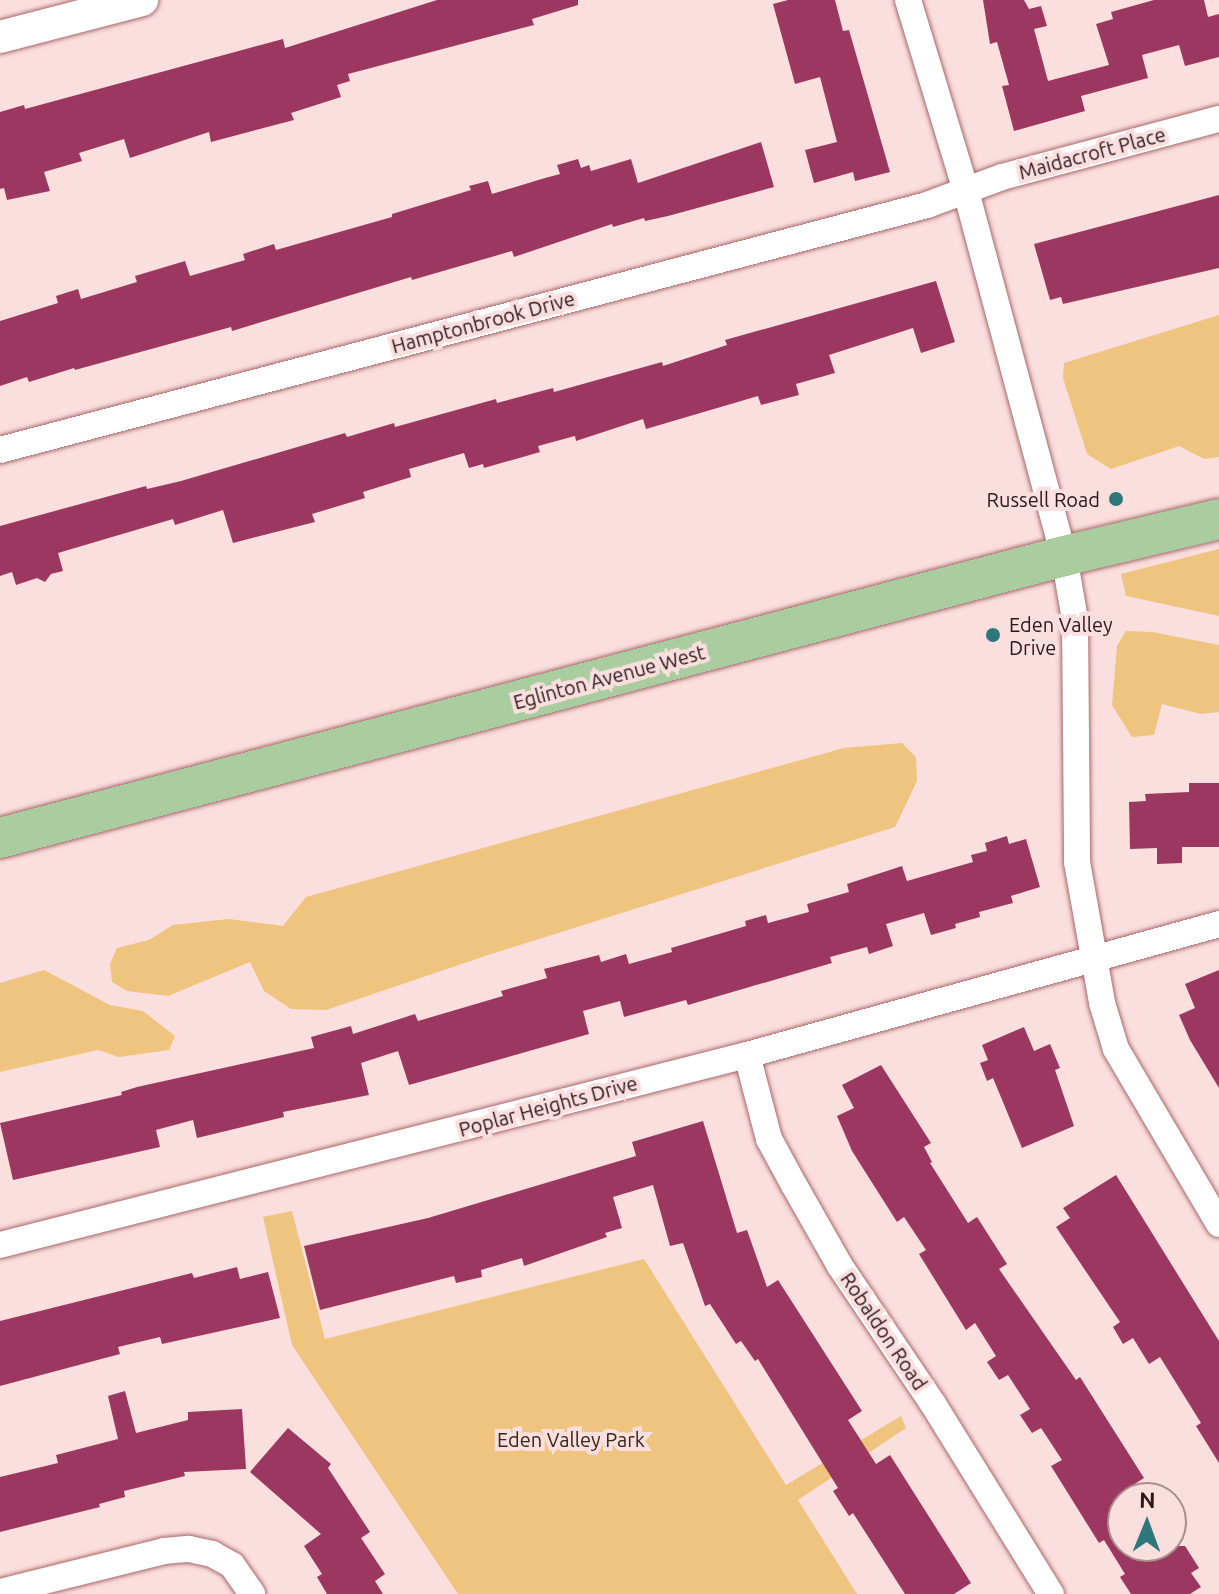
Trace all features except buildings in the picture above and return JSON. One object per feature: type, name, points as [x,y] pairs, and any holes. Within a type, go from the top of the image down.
[{"type":"main road","name":"Eglinton Avenue West","points":[[0,838],[1064,556],[1219,519]]},
{"type":"street","points":[[0,37],[142,0]]},
{"type":"street","points":[[908,0],[966,191],[1064,556],[1075,620],[1077,862],[1093,957],[1116,1049],[1219,1224]]},
{"type":"street","name":"Maidacroft Place","points":[[966,191],[1002,177],[1219,119]]},
{"type":"street","name":"Hamptonbrook Drive","points":[[0,450],[927,205],[966,191]]},
{"type":"street","name":"Poplar Heights Drive","points":[[0,1245],[747,1055],[1219,924]]},
{"type":"street","name":"Robaldon Road","points":[[747,1055],[769,1139],[794,1185],[840,1266],[933,1404],[1051,1594]]},
{"type":"street","points":[[0,1592],[164,1551],[189,1549],[212,1554],[232,1565],[252,1594]]},
{"type":"green space","points":[[1219,315],[1219,457],[1204,459],[1179,446],[1111,469],[1087,454],[1063,378],[1064,363]]},
{"type":"green space","points":[[1219,549],[1219,616],[1126,596],[1121,574]]},
{"type":"green space","points":[[1126,631],[1152,632],[1219,645],[1219,712],[1201,714],[1162,704],[1154,735],[1132,737],[1112,705],[1117,646]]},
{"type":"green space","points":[[902,743],[916,757],[917,781],[895,827],[488,955],[326,1010],[291,1009],[264,991],[250,962],[168,996],[127,991],[112,982],[110,964],[117,948],[149,940],[173,925],[229,919],[283,926],[306,897],[844,748]]},
{"type":"green space","points":[[44,970],[110,1005],[143,1011],[175,1036],[169,1050],[119,1057],[98,1050],[0,1072],[0,983]]},
{"type":"green space","name":"Eden Valley Park","points":[[292,1211],[325,1339],[644,1259],[786,1485],[901,1416],[906,1428],[798,1500],[857,1594],[458,1594],[292,1345],[263,1217]]},
{"type":"place","name":"Russell Road","points":[[1116,499]]},
{"type":"place","name":"Eden Valley Drive","points":[[993,635]]}]
